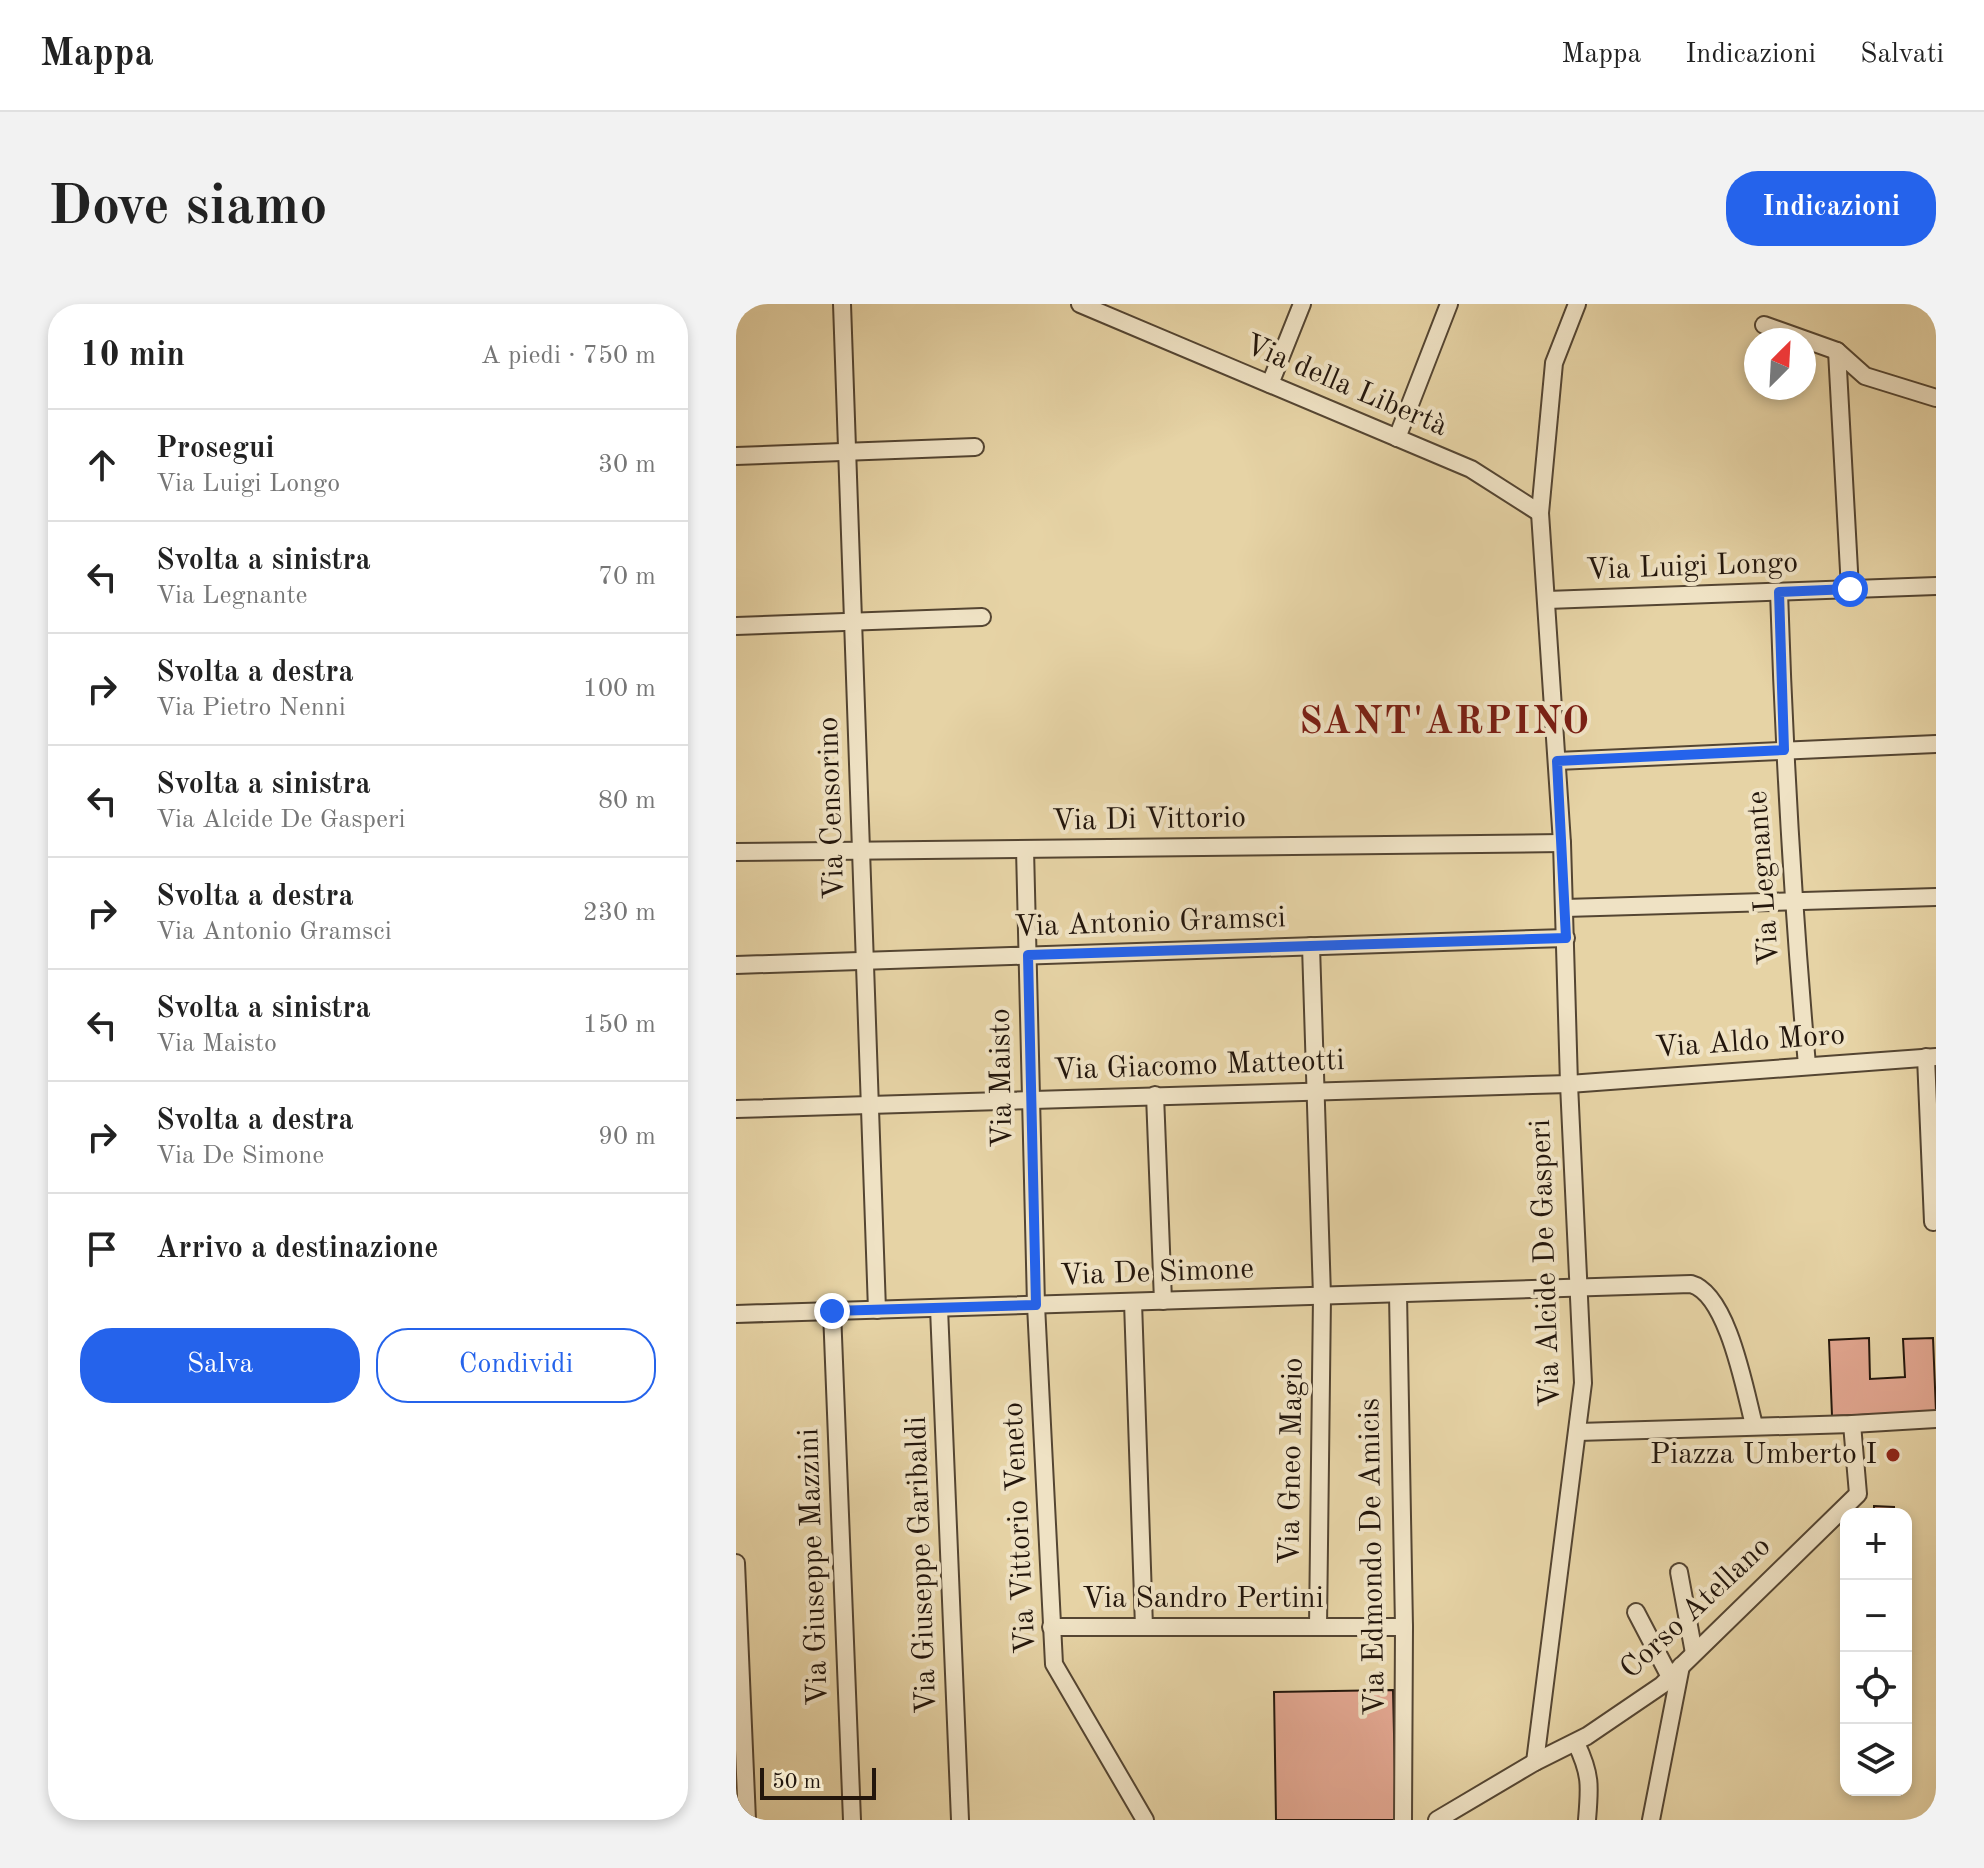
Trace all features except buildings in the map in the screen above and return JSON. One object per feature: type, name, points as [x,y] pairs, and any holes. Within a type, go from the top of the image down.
[{"type":"street","name":"Via Censorino","points":[[842,304],[877,1310]]},
{"type":"street","name":"Via della Libertà","points":[[1080,304],[1471,469],[1540,513]]},
{"type":"street","points":[[1270,384],[1302,304]]},
{"type":"street","points":[[1397,438],[1449,304]]},
{"type":"street","name":"Via Alcide De Gasperi","points":[[1535,1762],[1583,1383],[1562,843],[1540,513],[1554,363],[1577,304]]},
{"type":"street","points":[[1764,325],[1837,351],[1865,376],[1936,398]]},
{"type":"street","points":[[1837,351],[1850,589]]},
{"type":"street","points":[[736,456],[975,447]]},
{"type":"street","name":"Via Luigi Longo","points":[[1547,600],[1936,586]]},
{"type":"street","name":"Via Legnante","points":[[1779,592],[1784,750],[1807,1065]]},
{"type":"street","points":[[736,626],[982,617]]},
{"type":"street","points":[[1557,761],[1936,744]]},
{"type":"street","name":"Via Di Vittorio","points":[[736,852],[1562,843]]},
{"type":"street","name":"Via Maisto","points":[[1025,849],[1036,1305]]},
{"type":"street","points":[[1565,908],[1936,897]]},
{"type":"street","name":"Via Antonio Gramsci","points":[[736,965],[1566,938]]},
{"type":"street","name":"Via Gneo Magio","points":[[1311,946],[1322,1296],[1318,1627]]},
{"type":"street","points":[[1931,1057],[1933,1222]]},
{"type":"street","name":"Via Aldo Moro","points":[[1569,1084],[1931,1057]]},
{"type":"street","name":"Via Giacomo Matteotti","points":[[736,1109],[1569,1084]]},
{"type":"street","points":[[1155,1095],[1163,1301]]},
{"type":"street","name":"Via De Simone","points":[[736,1314],[1691,1284],[1698,1286],[1725,1323],[1754,1425]]},
{"type":"street","name":"Via Edmondo De Amicis","points":[[1398,1294],[1404,1627],[1403,1820]]},
{"type":"street","points":[[1133,1302],[1144,1627]]},
{"type":"street","name":"Via Vittorio Veneto","points":[[1036,1305],[1054,1664],[1145,1820]]},
{"type":"street","name":"Via Giuseppe Garibaldi","points":[[939,1308],[960,1820]]},
{"type":"street","name":"Via Giuseppe Mazzini","points":[[832,1311],[852,1820]]},
{"type":"street","points":[[1578,1432],[1936,1419]]},
{"type":"street","name":"Corso Atellano","points":[[1437,1820],[1535,1762],[1576,1743],[1676,1672],[1858,1494],[1852,1424]]},
{"type":"street","points":[[736,1563],[747,1820]]},
{"type":"street","points":[[1679,1572],[1694,1653]]},
{"type":"street","points":[[1636,1612],[1676,1672],[1674,1704],[1651,1820]]},
{"type":"street","name":"Via Sandro Pertini","points":[[1051,1627],[1404,1627]]},
{"type":"street","points":[[1640,1700],[1674,1704]]},
{"type":"street","points":[[1576,1743],[1588,1767],[1590,1789],[1587,1820]]},
{"type":"place","name":"Piazza Umberto I","points":[[1893,1455]]},
{"type":"district","name":"SANT'ARPINO","points":[[1445,723]]},
{"type":"route","points":[[832,1311],[1036,1305],[1028,955],[1566,938],[1557,761],[1784,750],[1779,592],[1850,589]]}]
